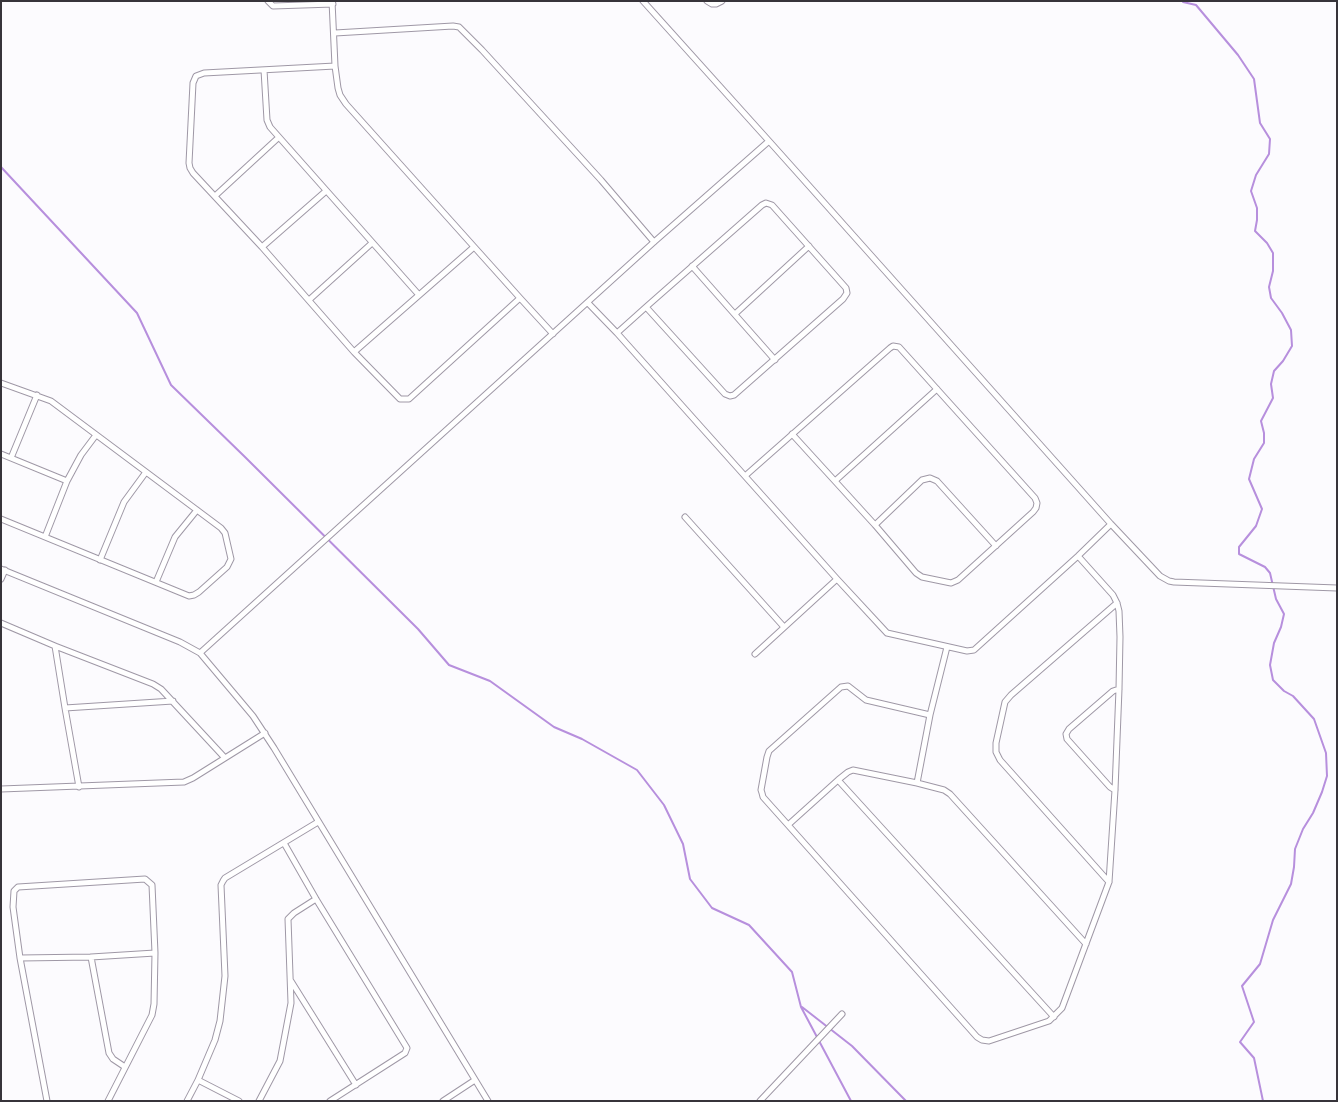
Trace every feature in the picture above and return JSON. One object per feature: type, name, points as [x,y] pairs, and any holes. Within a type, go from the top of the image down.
[{"type":"street","points":[[268,1],[273,6],[332,3],[335,33],[335,66],[338,88],[340,95],[346,104],[553,334]]},
{"type":"street","points":[[643,1],[1154,571],[1169,581],[1337,588]]},
{"type":"street","points":[[707,1],[712,4],[716,4],[722,1]]},
{"type":"street","points":[[335,33],[453,26],[459,27],[482,50],[601,180],[654,242]]},
{"type":"street","points":[[335,66],[200,74],[194,79],[190,168],[193,173],[262,247],[354,352],[400,398],[409,399],[520,298]]},
{"type":"street","points":[[264,70],[267,120],[270,127],[278,138],[419,296]]},
{"type":"street","points":[[215,196],[278,138]]},
{"type":"street","points":[[200,653],[654,242],[769,141]]},
{"type":"street","points":[[262,247],[326,191]]},
{"type":"street","points":[[617,333],[646,307],[692,266],[762,204],[766,203],[772,205],[809,246],[846,288],[847,293],[843,299],[775,360],[734,395],[730,396],[725,394],[646,307]]},
{"type":"street","points":[[309,300],[372,243]]},
{"type":"street","points":[[736,314],[809,246]]},
{"type":"street","points":[[354,352],[474,247]]},
{"type":"street","points":[[692,266],[736,314],[775,360]]},
{"type":"street","points":[[588,303],[617,333],[887,633],[967,651],[974,650],[1078,556],[1111,524]]},
{"type":"street","points":[[745,476],[792,434],[893,346],[899,347],[1035,498],[1037,503],[1036,508],[958,580],[952,583],[922,577],[916,573],[875,525],[792,434]]},
{"type":"street","points":[[1,383],[51,401],[197,510],[223,530],[231,559],[221,572],[194,595],[189,596],[1,519]]},
{"type":"street","points":[[835,481],[937,389]]},
{"type":"street","points":[[11,458],[37,395]]},
{"type":"street","points":[[45,537],[67,481],[81,455],[96,435]]},
{"type":"street","points":[[1,454],[67,481]]},
{"type":"street","points":[[100,560],[124,502],[146,472]]},
{"type":"street","points":[[875,525],[922,480],[930,478],[937,481],[996,546]]},
{"type":"street","points":[[156,582],[175,537],[197,510]]},
{"type":"street","points":[[685,518],[784,627]]},
{"type":"street","points":[[930,715],[866,700],[848,686],[841,687],[769,752],[761,790],[764,797],[788,825],[979,1039],[989,1041],[1043,1024],[1054,1017],[1062,1008],[1109,882],[1120,690],[1120,637],[1117,603],[1113,595],[1078,556]]},
{"type":"street","points":[[1,579],[3,570],[184,644],[200,653],[253,716],[265,733],[488,1101]]},
{"type":"street","points":[[755,654],[837,579]]},
{"type":"street","points":[[1109,882],[1000,760],[996,752],[996,743],[1005,702],[1011,695],[1117,603]]},
{"type":"street","points":[[1,623],[54,646],[153,684],[161,689],[173,701],[224,758]]},
{"type":"street","points":[[54,646],[79,787]]},
{"type":"street","points":[[917,783],[930,715],[947,647]]},
{"type":"street","points":[[1115,790],[1110,787],[1067,739],[1066,734],[1068,729],[1113,691],[1120,690]]},
{"type":"street","points":[[65,708],[173,701]]},
{"type":"street","points":[[1,789],[184,782],[193,778],[265,733]]},
{"type":"street","points":[[788,825],[838,780],[853,770],[944,790],[950,794],[1086,944]]},
{"type":"street","points":[[838,780],[1054,1017]]},
{"type":"street","points":[[187,1101],[198,1080],[215,1040],[220,1021],[225,976],[221,885],[225,878],[318,822]]},
{"type":"street","points":[[284,843],[316,900],[407,1048],[405,1053],[330,1101]]},
{"type":"street","points":[[47,1101],[20,958],[13,908],[14,891],[18,887],[145,879],[152,885],[155,953],[154,1004],[152,1015],[108,1101]]},
{"type":"street","points":[[259,1101],[281,1058],[291,1003],[288,919],[294,913],[316,900]]},
{"type":"street","points":[[20,958],[91,957],[155,953]]},
{"type":"street","points":[[91,957],[109,1053],[113,1059],[125,1067]]},
{"type":"street","points":[[290,979],[356,1085]]},
{"type":"street","points":[[760,1101],[842,1014]]},
{"type":"street","points":[[198,1080],[239,1101]]},
{"type":"street","points":[[443,1101],[475,1080]]},
{"type":"waterway","points":[[1183,2],[1196,5],[1238,55],[1254,79],[1260,123],[1270,139],[1269,154],[1256,175],[1251,191],[1257,208],[1255,231],[1267,243],[1273,253],[1273,271],[1269,287],[1271,298],[1282,313],[1291,330],[1292,346],[1283,361],[1274,371],[1271,384],[1273,398],[1261,421],[1264,433],[1264,443],[1254,459],[1249,479],[1262,509],[1256,526],[1239,547],[1239,554],[1265,567],[1270,573],[1276,599],[1284,614],[1281,627],[1274,643],[1270,665],[1273,680],[1284,691],[1293,696],[1314,719],[1326,753],[1327,776],[1313,813],[1303,829],[1295,849],[1291,884],[1273,920],[1260,964],[1242,986],[1254,1022],[1240,1042],[1254,1058],[1263,1101]]},
{"type":"waterway","points":[[1,167],[137,313],[171,385],[418,629],[449,665],[490,681],[554,727],[582,739],[637,770],[664,805],[683,844],[690,879],[712,908],[749,925],[792,972],[801,1007],[851,1101]]},
{"type":"waterway","points":[[802,1007],[852,1046],[906,1101]]}]
